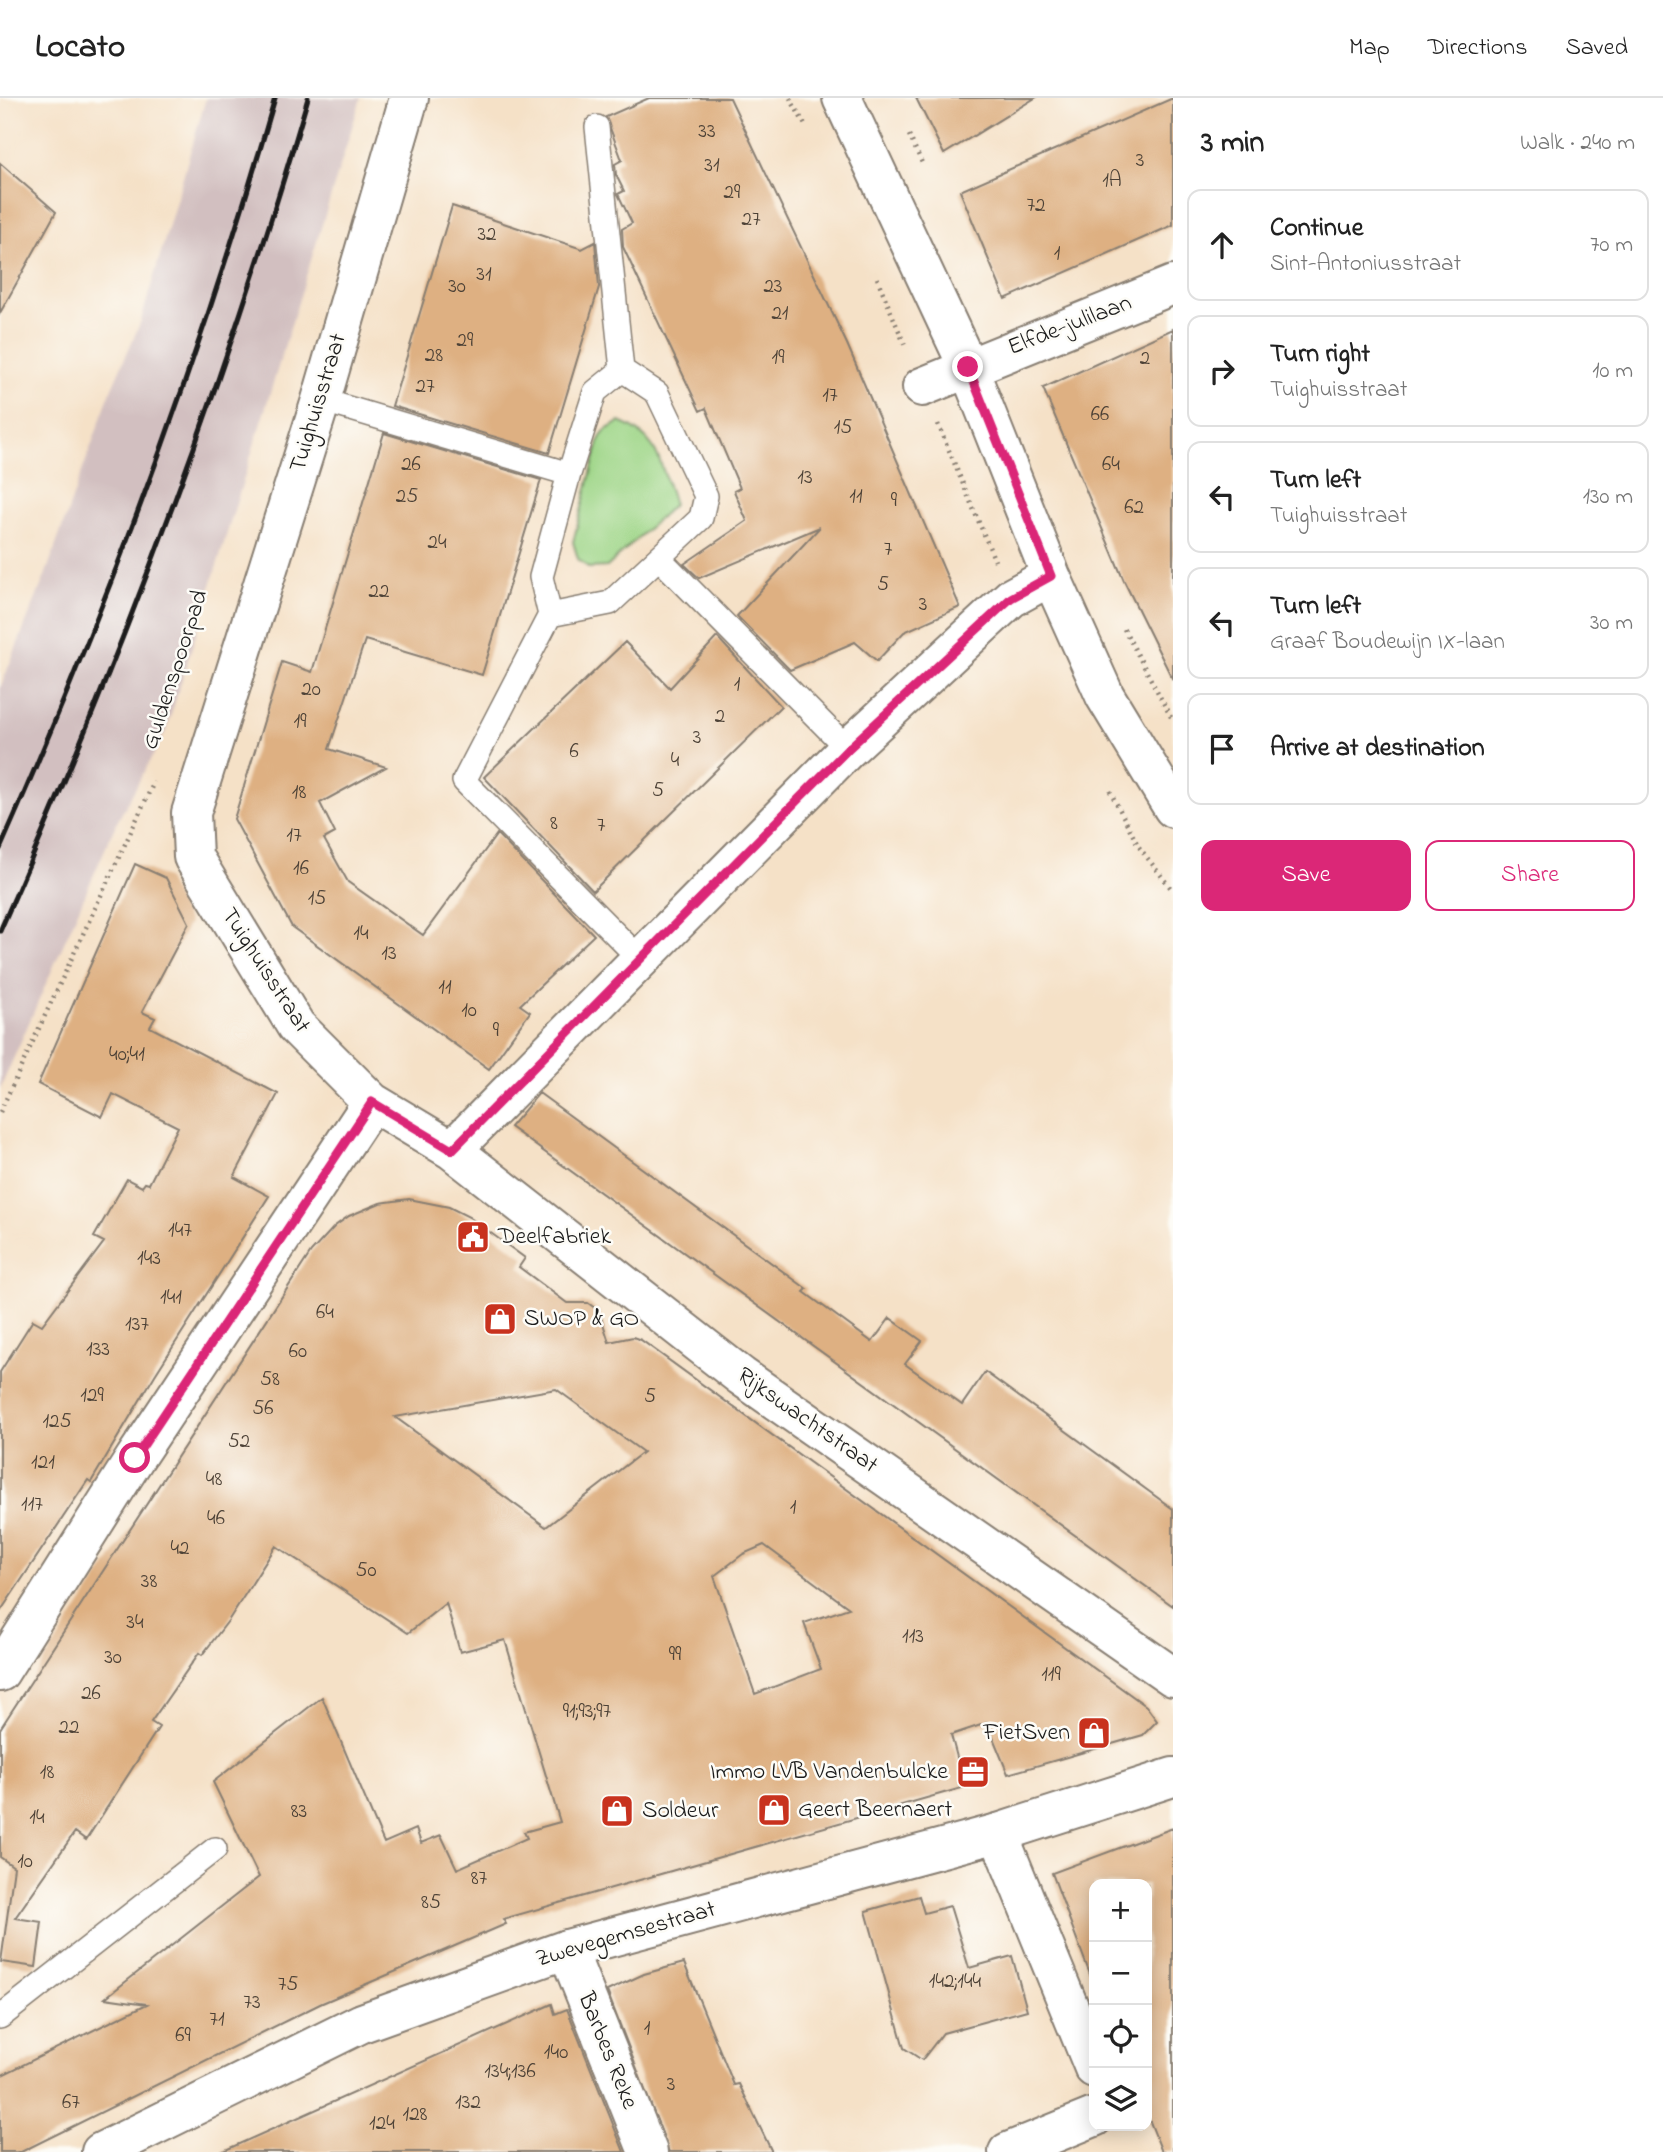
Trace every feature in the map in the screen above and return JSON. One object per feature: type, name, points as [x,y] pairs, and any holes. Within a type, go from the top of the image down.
[{"type":"street","name":"Tuighuisstraat","points":[[409,98],[321,400],[191,813],[192,857],[296,1026],[372,1102],[452,1150]]},
{"type":"street","points":[[842,98],[968,367],[1051,576],[1105,695],[1173,808]]},
{"type":"street","name":"Elfde-julilaan","points":[[922,387],[1173,285]]},
{"type":"street","points":[[452,1150],[642,961],[848,749],[1011,598],[1051,576]]},
{"type":"street","points":[[0,1672],[135,1458],[372,1102]]},
{"type":"street","name":"Rijkswachtstraat","points":[[452,1150],[741,1376],[1173,1677]]},
{"type":"street","name":"Zwevegemsestraat","points":[[101,2152],[362,2023],[567,1949],[998,1833],[1173,1777]]},
{"type":"street","points":[[998,1833],[1089,2056]]},
{"type":"street","name":"Barbes Reke","points":[[567,1949],[648,2152]]},
{"type":"street","points":[[1007,2152],[1089,2119]]},
{"type":"lane","points":[[550,615],[610,603],[701,518],[706,496],[657,394],[622,370],[597,127]]},
{"type":"lane","points":[[622,370],[595,392],[569,474],[541,577],[550,615],[464,781],[642,961]]},
{"type":"lane","points":[[321,400],[569,474]]},
{"type":"lane","points":[[659,558],[848,749]]},
{"type":"lane","points":[[0,2017],[215,1849]]},
{"type":"path","name":"Guldenspoorpad","points":[[0,1112],[132,825],[159,774]]},
{"type":"shaded area","points":[[206,98],[361,98],[166,731],[116,824],[0,1089],[0,688],[45,576],[111,390],[141,321]]},
{"type":"green space","points":[[620,422],[644,436],[657,454],[674,504],[607,567],[589,568],[578,559],[573,542],[600,438],[607,429]]},
{"type":"building","points":[[649,98],[730,98],[847,344],[960,607],[904,632],[877,661],[855,642],[790,670],[737,616],[820,527],[699,578],[684,564],[747,521],[734,491],[740,488],[706,408],[700,411],[623,247],[622,229],[632,223],[618,194],[624,191],[616,175],[615,164],[622,160],[606,117]]},
{"type":"building","points":[[916,98],[1035,98],[944,154]]},
{"type":"building","points":[[1173,98],[1173,225],[1005,299],[960,191]]},
{"type":"building","points":[[0,163],[56,212],[0,313]]},
{"type":"building","points":[[452,206],[582,249],[595,242],[599,287],[549,453],[392,406]]},
{"type":"building","points":[[1173,329],[1173,680],[1124,581],[1043,388]]},
{"type":"building","points":[[384,433],[541,480],[482,675],[365,640],[329,749],[386,767],[320,803],[335,833],[324,839],[348,882],[423,935],[497,834],[594,935],[520,1005],[530,1012],[489,1069],[292,927],[234,819],[282,662],[312,672]]},
{"type":"building","points":[[717,637],[781,706],[593,891],[484,777],[625,642],[670,688]]},
{"type":"building","points":[[135,864],[166,878],[189,923],[142,1012],[155,1018],[150,1027],[278,1094],[234,1177],[269,1196],[155,1375],[91,1482],[88,1480],[0,1612],[0,1372],[33,1320],[42,1325],[104,1242],[94,1237],[127,1179],[142,1187],[145,1183],[149,1184],[178,1127],[113,1094],[102,1117],[38,1084]]},
{"type":"building","points":[[539,1093],[807,1289],[804,1292],[872,1342],[890,1318],[922,1341],[905,1364],[962,1405],[985,1372],[1173,1509],[1173,1606],[510,1127]]},
{"type":"building","points":[[409,1199],[449,1207],[469,1217],[525,1258],[519,1267],[567,1303],[588,1303],[599,1311],[609,1342],[633,1337],[641,1340],[1146,1706],[1157,1721],[1143,1735],[1008,1774],[987,1723],[951,1735],[965,1787],[503,1919],[506,1924],[320,2004],[21,2152],[0,2152],[0,2076],[147,2004],[105,1998],[259,1877],[213,1782],[322,1697],[384,1843],[416,1829],[421,1843],[441,1835],[457,1869],[527,1838],[524,1832],[560,1822],[505,1640],[460,1652],[446,1603],[408,1633],[276,1546],[228,1621],[202,1655],[199,1653],[151,1722],[159,1727],[86,1840],[75,1832],[15,1918],[42,1922],[36,1967],[1,1962],[14,1867],[0,1857],[0,1729],[311,1252],[335,1226],[349,1216],[380,1203]],"holes":[[[556,1389],[643,1452],[546,1527],[395,1417]],[[764,1545],[849,1608],[804,1623],[821,1669],[755,1694],[714,1576],[743,1554]]]},
{"type":"building","points":[[1173,1828],[1173,2152],[1162,2152],[1152,2127],[1152,1879],[1089,1879],[1089,1972],[1052,1873]]},
{"type":"building","points":[[919,1896],[924,1913],[950,1906],[969,1968],[1012,1956],[1027,2010],[943,2033],[922,2060],[904,2048],[866,1911]]},
{"type":"building","points":[[684,1963],[734,2085],[739,2084],[772,2152],[669,2152],[607,1991],[644,1974]]},
{"type":"building","points":[[552,2004],[555,2014],[567,2009],[624,2152],[221,2152]]},
{"type":"railway","points":[[0,849],[78,665],[150,478],[216,289],[275,98]]},
{"type":"railway","points":[[0,931],[87,726],[168,519],[242,310],[308,98]]},
{"type":"place","name":"Deelfabriek","points":[[473,1237]]},
{"type":"place","name":"SWOP & GO","points":[[500,1319]]},
{"type":"place","name":"FietSven","points":[[1094,1733]]},
{"type":"place","name":"Immo LVB Vandenbulcke","points":[[973,1772]]},
{"type":"place","name":"Geert Beernaert","points":[[774,1810]]},
{"type":"place","name":"Soldeur","points":[[617,1811]]},
{"type":"route","points":[[135,1458],[372,1102],[452,1150],[579,1025],[848,749],[1011,598],[1051,576],[968,367]]}]
